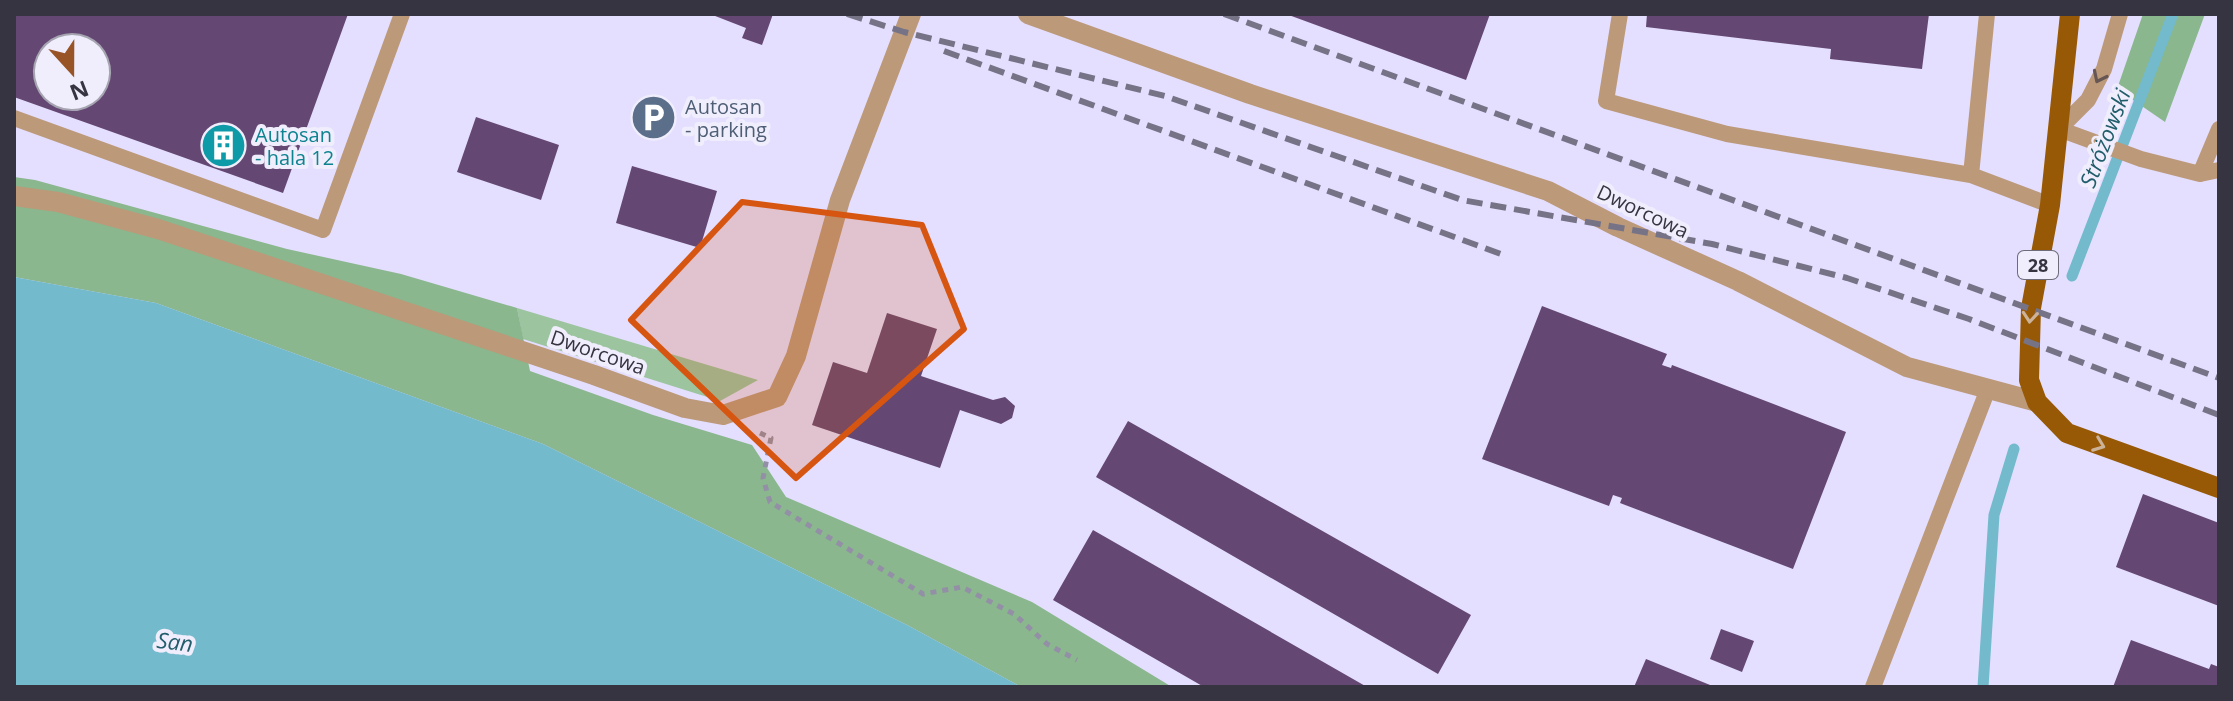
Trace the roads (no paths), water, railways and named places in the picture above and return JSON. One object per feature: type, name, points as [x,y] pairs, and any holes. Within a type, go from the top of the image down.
[{"type":"main road","name":"28","points":[[2037,402],[2029,380],[2028,342],[2031,308],[2050,205],[2070,14]]},
{"type":"main road","points":[[2037,402],[2067,433],[2219,488]]},
{"type":"street","name":"Dworcowa","points":[[14,196],[58,202],[158,229],[685,408],[723,415],[777,397],[796,356],[840,200],[911,14]]},
{"type":"street","name":"Dworcowa","points":[[1028,14],[1250,94],[1548,191],[1618,227],[1738,281],[1907,367],[2037,402]]},
{"type":"lane","points":[[14,118],[323,230],[402,14]]},
{"type":"lane","points":[[1620,14],[1606,101],[1727,134],[1971,175],[2050,205]]},
{"type":"lane","points":[[1971,175],[1987,14]]},
{"type":"lane","points":[[2120,14],[2099,78],[2088,100],[2059,129],[2141,159],[2200,174],[2219,170]]},
{"type":"lane","points":[[2200,174],[2219,129]]},
{"type":"lane","points":[[1873,687],[1988,389]]},
{"type":"water","name":"San","points":[[14,277],[156,303],[543,444],[909,626],[1021,687],[14,687]]},
{"type":"waterway","name":"Stróżowski","points":[[2072,276],[2173,14]]},
{"type":"waterway","name":"Stróżowski","points":[[1983,687],[1994,515],[2014,449]]},
{"type":"railway","points":[[847,14],[904,32],[1165,96],[1462,200],[1712,244],[1847,278],[1969,319],[2219,415]]},
{"type":"railway","points":[[1224,14],[2219,378]]},
{"type":"railway","points":[[944,51],[1501,254]]},
{"type":"place","name":"Autosan - parking","points":[[654,117]]},
{"type":"place","name":"Autosan - hala 12","points":[[224,145]]}]
